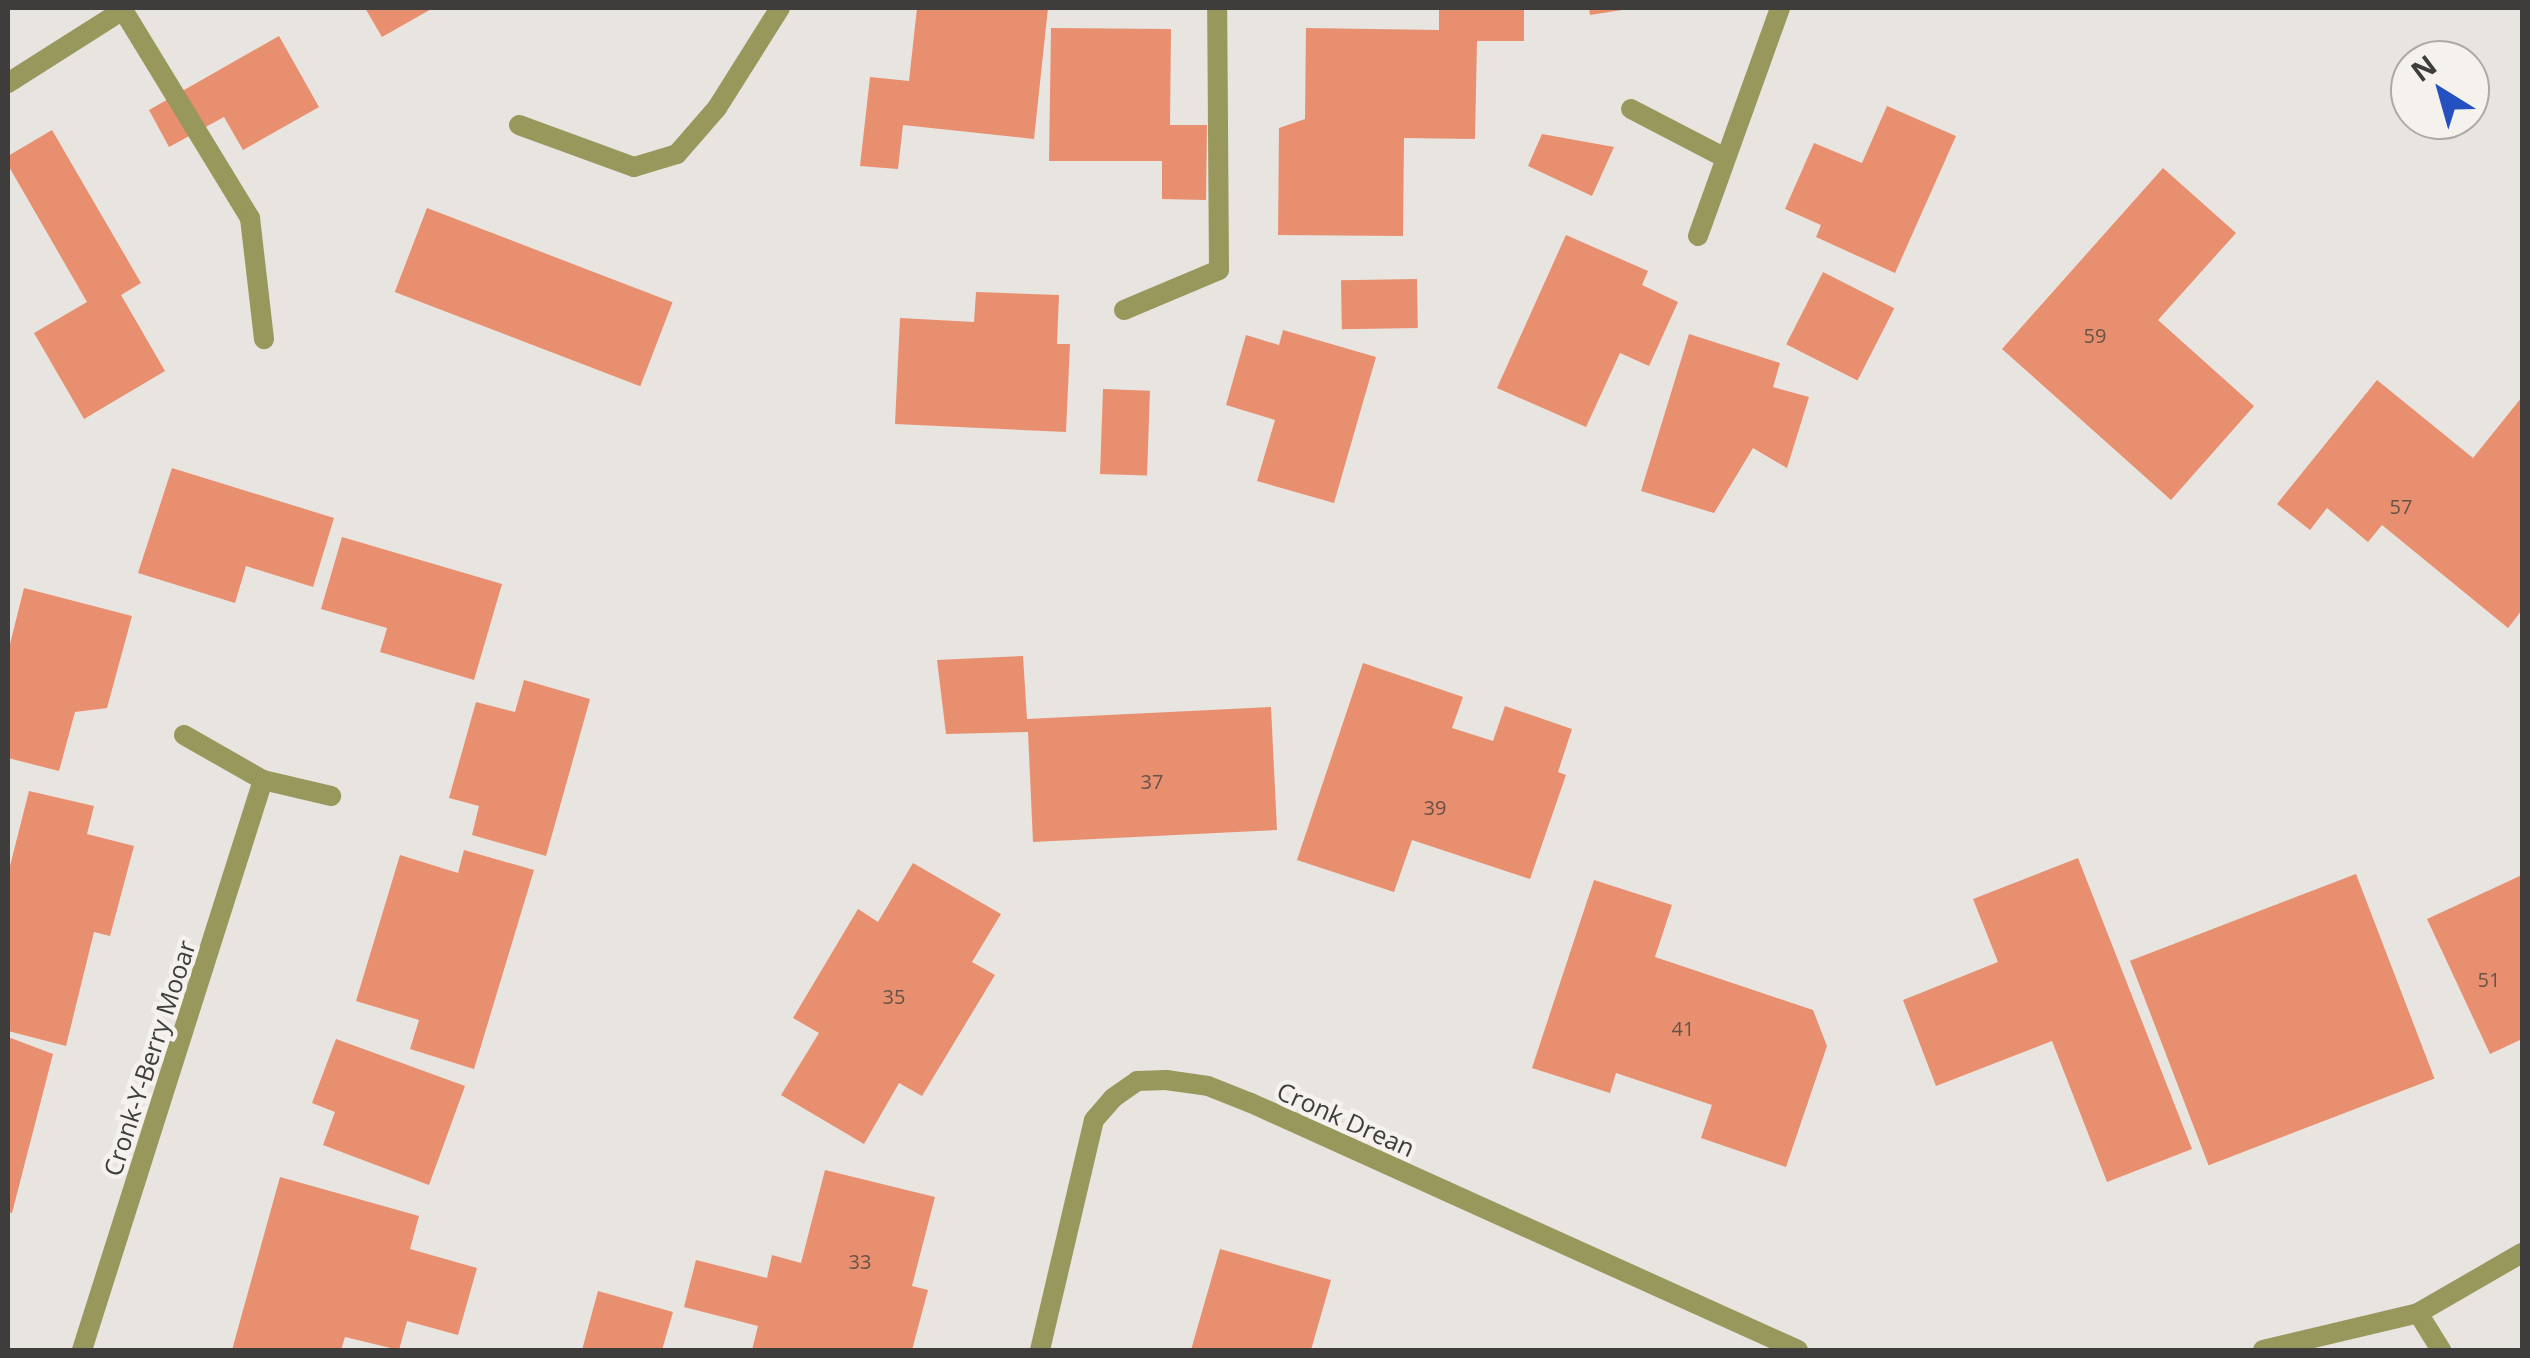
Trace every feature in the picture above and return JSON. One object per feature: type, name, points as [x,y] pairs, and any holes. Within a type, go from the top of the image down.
[{"type":"street","points":[[518,125],[634,167],[677,154],[717,108],[780,8]]},
{"type":"street","points":[[1124,310],[1220,270],[1217,8]]},
{"type":"street","points":[[1698,236],[1780,8]]},
{"type":"street","points":[[8,83],[123,10],[250,218],[264,338]]},
{"type":"street","points":[[1631,109],[1726,158]]},
{"type":"street","points":[[184,735],[263,780],[331,796]]},
{"type":"street","name":"Cronk-Y-Berry Mooar","points":[[82,1350],[263,780]]},
{"type":"street","name":"Cronk Drean","points":[[1040,1350],[1094,1120],[1112,1098],[1137,1081],[1166,1080],[1208,1086],[1250,1103],[1798,1350]]},
{"type":"street","points":[[2264,1350],[2418,1313],[2522,1252]]},
{"type":"street","points":[[2418,1313],[2441,1350]]},
{"type":"building","points":[[365,8],[433,8],[382,37]]},
{"type":"building","points":[[917,8],[1048,8],[1034,139],[903,125],[898,169],[860,166],[870,77],[909,81]]},
{"type":"building","points":[[1439,8],[1524,8],[1524,41],[1477,41],[1475,139],[1404,138],[1403,236],[1278,235],[1279,128],[1305,119],[1306,28],[1439,30]]},
{"type":"building","points":[[1589,8],[1622,8],[1622,10],[1590,15]]},
{"type":"building","points":[[1051,28],[1171,29],[1170,125],[1207,125],[1206,200],[1162,199],[1162,161],[1049,161]]},
{"type":"building","points":[[279,36],[319,107],[243,150],[224,117],[169,147],[149,110]]},
{"type":"building","points":[[1887,106],[1956,136],[1895,273],[1816,237],[1821,225],[1785,209],[1814,143],[1862,163]]},
{"type":"building","points":[[52,130],[141,283],[121,295],[165,371],[84,419],[34,333],[87,302],[8,165],[8,156]]},
{"type":"building","points":[[1542,134],[1614,147],[1592,196],[1528,166]]},
{"type":"building","points":[[2163,168],[2236,233],[2158,320],[2254,406],[2171,500],[2002,349]]},
{"type":"building","points":[[427,208],[673,302],[640,386],[395,292]]},
{"type":"building","points":[[1566,235],[1648,271],[1642,285],[1678,302],[1649,366],[1620,353],[1586,427],[1497,388]]},
{"type":"building","points":[[1823,272],[1894,308],[1858,380],[1786,344]]},
{"type":"building","points":[[1417,279],[1418,328],[1342,329],[1341,280]]},
{"type":"building","points":[[976,292],[1059,295],[1057,344],[1070,344],[1066,432],[895,424],[900,318],[974,322]]},
{"type":"building","points":[[1283,330],[1376,357],[1334,503],[1257,481],[1275,420],[1226,405],[1246,335],[1279,345]]},
{"type":"building","points":[[1689,334],[1780,363],[1773,387],[1809,397],[1787,468],[1753,448],[1714,513],[1641,491]]},
{"type":"building","points":[[2377,380],[2473,458],[2522,397],[2522,610],[2508,628],[2382,525],[2368,542],[2327,508],[2310,530],[2277,504]]},
{"type":"building","points":[[1103,389],[1150,391],[1147,476],[1100,474]]},
{"type":"building","points":[[172,468],[334,518],[313,587],[246,566],[235,603],[138,573]]},
{"type":"building","points":[[342,537],[502,584],[474,680],[380,652],[387,628],[321,609]]},
{"type":"building","points":[[24,588],[132,616],[107,708],[75,712],[59,771],[8,758],[8,652]]},
{"type":"building","points":[[1023,656],[1027,719],[1271,707],[1277,830],[1033,842],[1028,732],[946,734],[937,660]]},
{"type":"building","points":[[1363,663],[1463,697],[1452,728],[1493,741],[1505,706],[1572,729],[1558,772],[1566,775],[1530,879],[1412,840],[1394,892],[1297,860]]},
{"type":"building","points":[[524,680],[590,699],[546,856],[472,835],[479,806],[449,798],[476,702],[515,712]]},
{"type":"building","points":[[29,791],[94,806],[87,834],[134,846],[110,936],[94,932],[66,1046],[8,1031],[8,874]]},
{"type":"building","points":[[464,850],[534,870],[474,1069],[410,1049],[419,1020],[356,1001],[400,855],[458,873]]},
{"type":"building","points":[[2078,858],[2192,1149],[2107,1182],[2052,1041],[1936,1086],[1903,1000],[1998,962],[1973,899]]},
{"type":"building","points":[[913,863],[1001,914],[972,962],[995,975],[922,1096],[899,1083],[864,1144],[781,1095],[819,1033],[793,1018],[858,909],[878,922]]},
{"type":"building","points":[[2356,874],[2434,1078],[2209,1165],[2130,961]]},
{"type":"building","points":[[2522,875],[2522,1039],[2490,1054],[2427,919]]},
{"type":"building","points":[[1594,880],[1672,905],[1655,957],[1813,1010],[1827,1046],[1786,1167],[1701,1138],[1712,1105],[1616,1073],[1610,1093],[1532,1068]]},
{"type":"building","points":[[8,1037],[53,1054],[12,1213],[8,1212]]},
{"type":"building","points":[[336,1039],[465,1086],[429,1185],[323,1145],[335,1112],[312,1103]]},
{"type":"building","points":[[825,1170],[935,1197],[912,1286],[928,1290],[912,1350],[752,1350],[758,1326],[684,1307],[696,1260],[767,1278],[772,1255],[801,1263]]},
{"type":"building","points":[[280,1177],[419,1216],[410,1249],[477,1268],[458,1335],[407,1321],[399,1350],[345,1337],[341,1350],[232,1350]]},
{"type":"building","points":[[1220,1249],[1331,1280],[1311,1350],[1191,1350]]},
{"type":"building","points":[[598,1291],[673,1312],[662,1350],[582,1350]]}]
